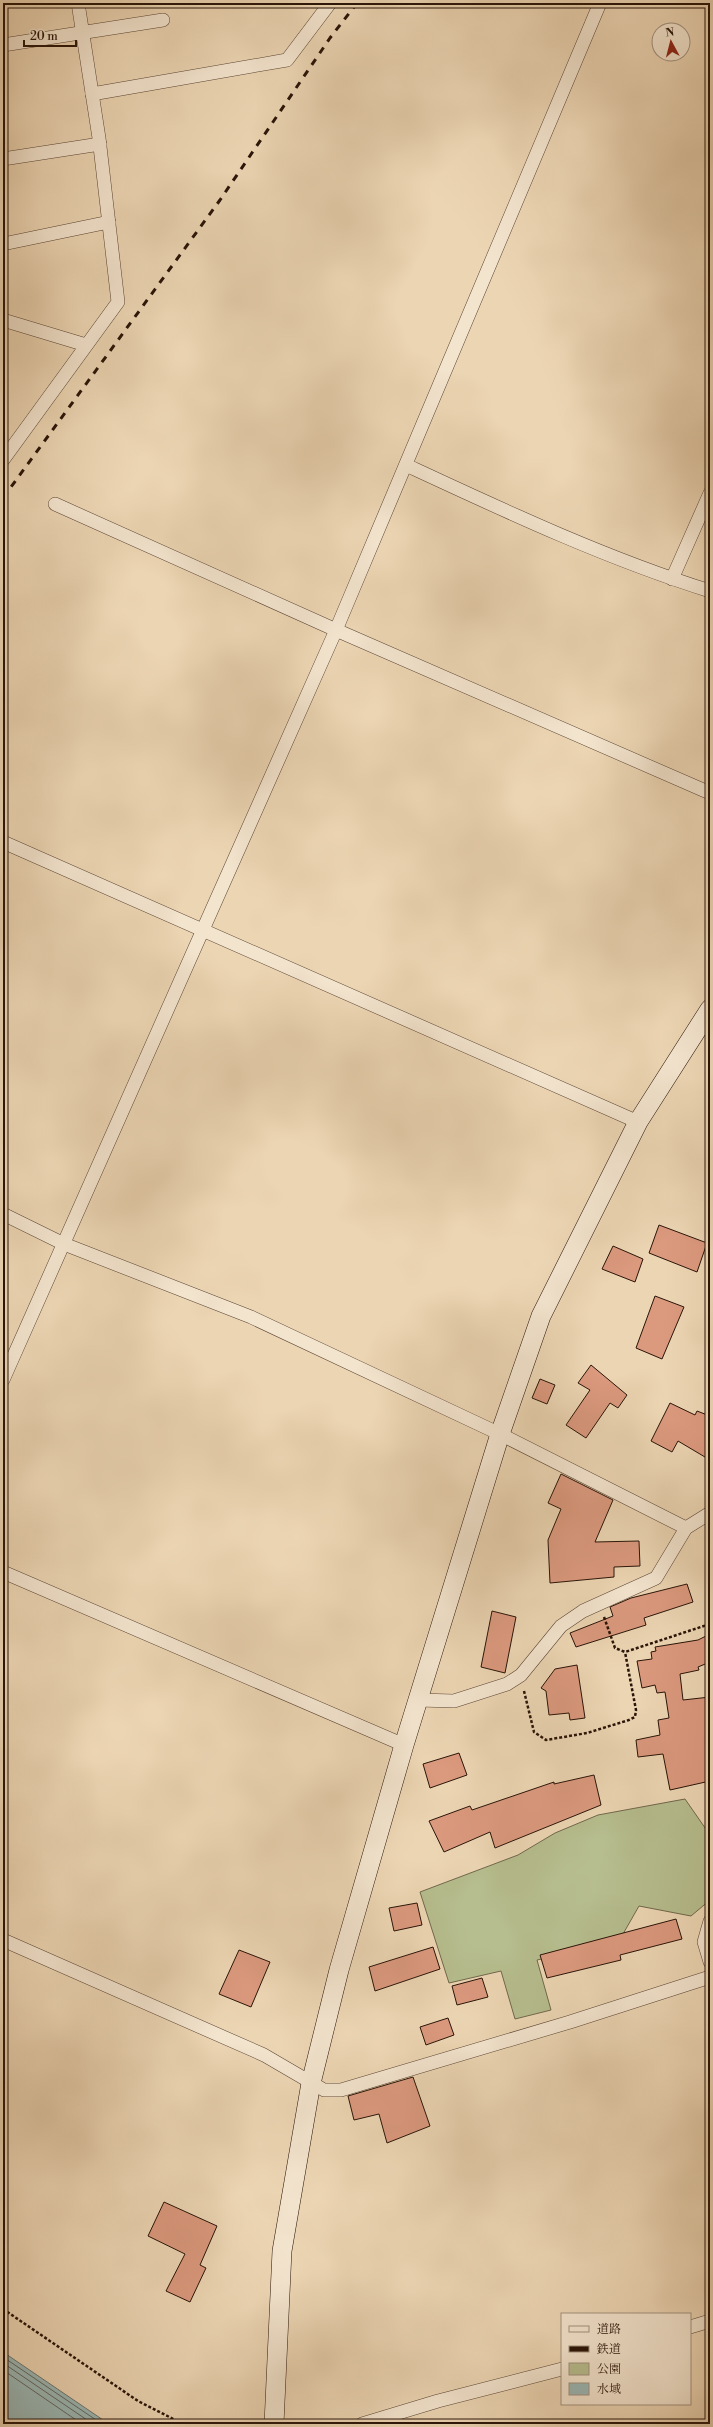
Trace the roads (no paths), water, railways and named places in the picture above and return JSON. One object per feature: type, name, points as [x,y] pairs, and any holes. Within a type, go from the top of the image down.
[{"type":"street","points":[[3,460],[118,302],[100,144],[78,3]]},
{"type":"street","points":[[92,94],[287,60],[330,3]]},
{"type":"street","points":[[3,1380],[201,931],[336,630],[600,3]]},
{"type":"street","points":[[3,45],[163,20]]},
{"type":"street","points":[[3,159],[100,144]]},
{"type":"street","points":[[3,244],[109,222]]},
{"type":"street","points":[[3,320],[86,345]]},
{"type":"street","points":[[406,465],[517,517],[672,579],[710,591]]},
{"type":"street","points":[[672,579],[710,493]]},
{"type":"street","points":[[55,504],[336,630],[710,793]]},
{"type":"street","points":[[3,842],[201,931],[638,1122]]},
{"type":"street","points":[[274,2424],[282,2251],[310,2083],[339,1970],[404,1745],[500,1434],[541,1316],[638,1122],[710,1009]]},
{"type":"street","points":[[3,1214],[64,1244],[251,1317],[500,1434],[686,1528]]},
{"type":"street","points":[[418,1700],[454,1701],[507,1684],[520,1675],[561,1626],[600,1603],[656,1578],[686,1528],[710,1513]]},
{"type":"street","points":[[3,1572],[404,1745]]},
{"type":"street","points":[[710,1922],[704,1942],[710,1962]]},
{"type":"street","points":[[3,1940],[264,2055],[324,2090],[341,2090],[570,2022],[710,1977]]},
{"type":"street","points":[[691,2327],[710,2320]]},
{"type":"street","points":[[362,2424],[438,2401],[561,2369]]},
{"type":"water","points":[[3,2352],[109,2424],[3,2424]]},
{"type":"railway","points":[[3,498],[220,200],[330,38],[357,3]]}]
